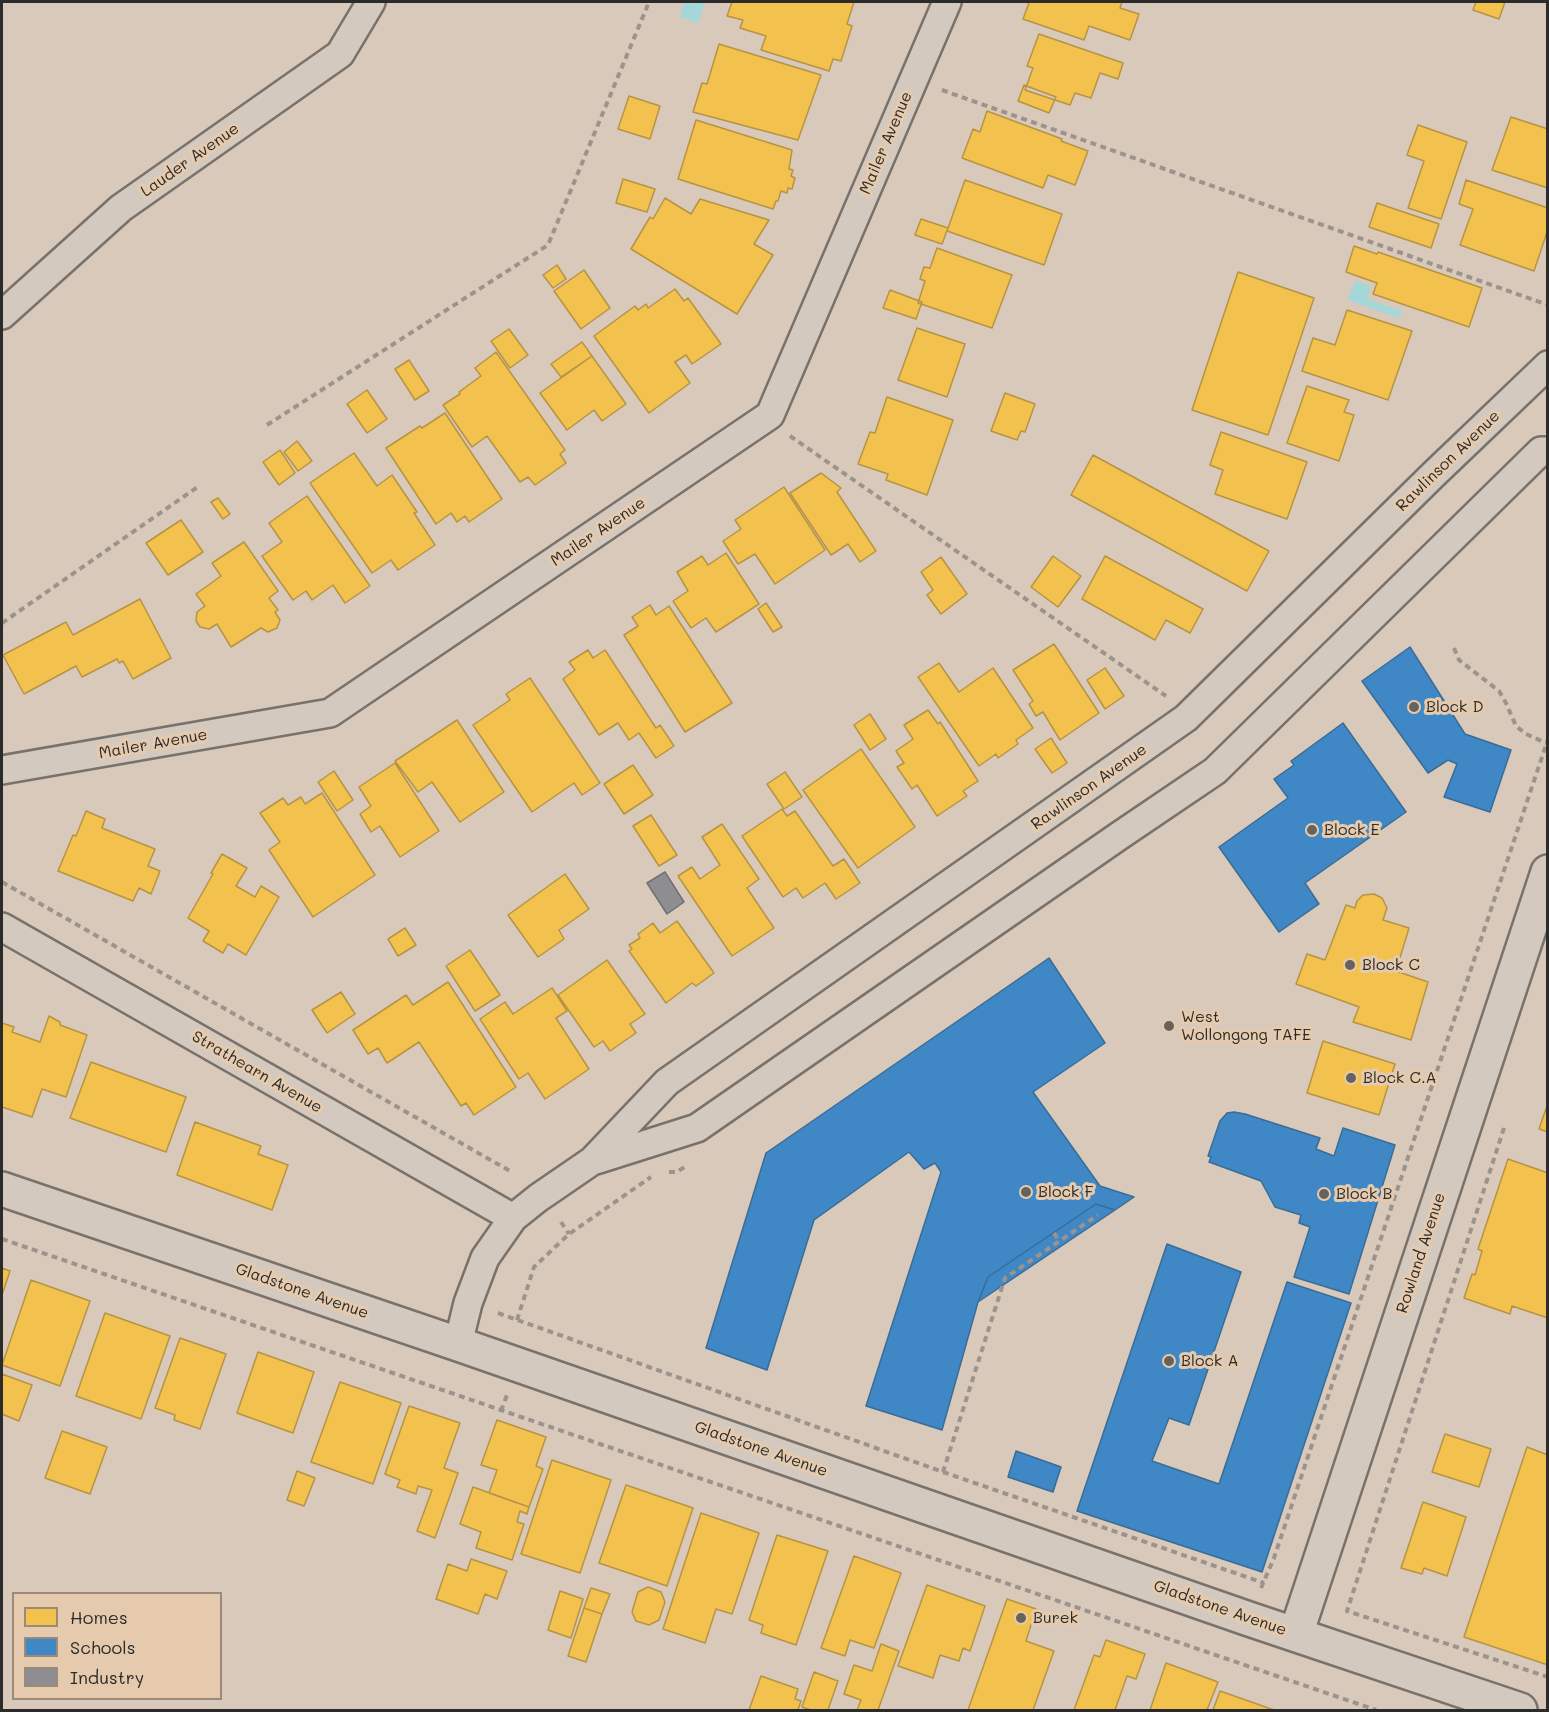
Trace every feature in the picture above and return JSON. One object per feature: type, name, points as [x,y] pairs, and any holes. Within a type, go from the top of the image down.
[{"type":"main road","name":"Rowland Avenue","points":[[1296,1634],[1548,872]]},
{"type":"main road","name":"Gladstone Avenue","points":[[2,1189],[1520,1710]]},
{"type":"street","name":"Lauder Avenue","points":[[2,315],[122,208],[340,54],[371,2]]},
{"type":"street","name":"Mailer Avenue","points":[[2,770],[330,713],[770,415],[946,2]]},
{"type":"street","name":"Rawlinson Avenue","points":[[458,1344],[468,1303],[485,1258],[513,1218],[592,1161],[667,1082],[1186,718],[1548,365]]},
{"type":"street","name":"Rawlinson Avenue","points":[[592,1161],[697,1128],[1215,771],[1540,451],[1548,451]]},
{"type":"street","name":"Strathearn Avenue","points":[[2,927],[513,1218]]},
{"type":"path","points":[[267,425],[548,245],[650,2]]},
{"type":"path","points":[[913,80],[1548,305]]},
{"type":"path","points":[[785,433],[1169,698]]},
{"type":"path","points":[[2,623],[199,486]]},
{"type":"path","points":[[1259,1591],[1274,1558],[1547,741],[1526,734],[1516,726],[1499,691],[1459,660],[1454,648]]},
{"type":"path","points":[[2,882],[510,1171]]},
{"type":"path","points":[[1504,1128],[1347,1611],[1548,1677]]},
{"type":"path","points":[[943,1472],[1005,1278],[1098,1215]]},
{"type":"path","points":[[561,1222],[569,1234]]},
{"type":"path","points":[[1054,1233],[1059,1241]]},
{"type":"path","points":[[2,1239],[501,1412],[1376,1710]]},
{"type":"path","points":[[511,1318],[943,1472],[1264,1583]]},
{"type":"path","points":[[501,1412],[507,1395]]},
{"type":"path","points":[[1234,1663],[1237,1656]]},
{"type":"water","points":[[684,2],[705,2],[698,23],[680,17]]},
{"type":"water","points":[[1355,281],[1371,286],[1367,299],[1402,311],[1399,318],[1348,300]]},
{"type":"building: Homes","points":[[732,2],[854,2],[847,24],[852,26],[841,61],[833,59],[829,71],[761,50],[766,36],[740,28],[743,20],[727,16]]},
{"type":"building: Homes","points":[[1025,2],[1122,2],[1120,8],[1139,14],[1130,40],[1089,26],[1084,40],[1023,19],[1029,3]]},
{"type":"building: Homes","points":[[1476,2],[1505,2],[1499,19],[1473,10]]},
{"type":"building: Homes","points":[[1039,34],[1123,63],[1118,79],[1100,73],[1091,98],[1075,93],[1070,105],[1025,90],[1033,68],[1027,66]]},
{"type":"building: Homes","points":[[719,44],[821,75],[798,140],[693,112],[702,83],[707,84]]},
{"type":"building: Homes","points":[[1024,85],[1056,97],[1049,113],[1018,101]]},
{"type":"building: Homes","points":[[629,96],[660,106],[650,139],[618,129]]},
{"type":"building: Homes","points":[[987,111],[1088,151],[1075,185],[1048,175],[1043,188],[962,158],[973,129],[980,132]]},
{"type":"building: Homes","points":[[1511,117],[1548,129],[1548,188],[1492,170]]},
{"type":"building: Homes","points":[[696,120],[792,150],[789,169],[793,170],[791,176],[795,178],[792,189],[788,188],[787,193],[781,191],[773,209],[678,179]]},
{"type":"building: Homes","points":[[1418,125],[1467,142],[1441,219],[1408,208],[1424,161],[1407,155]]},
{"type":"building: Homes","points":[[623,179],[655,189],[647,212],[616,203]]},
{"type":"building: Homes","points":[[965,180],[1062,214],[1044,265],[947,231]]},
{"type":"building: Homes","points":[[1466,180],[1548,208],[1548,229],[1534,271],[1460,245],[1473,209],[1459,204]]},
{"type":"building: Homes","points":[[665,198],[691,214],[700,199],[769,220],[754,244],[773,255],[737,314],[631,249],[650,217],[653,219]]},
{"type":"building: Homes","points":[[1377,203],[1439,224],[1431,248],[1369,227]]},
{"type":"building: Homes","points":[[921,219],[948,228],[942,244],[915,235]]},
{"type":"building: Homes","points":[[1354,246],[1482,288],[1469,327],[1373,294],[1377,283],[1346,272]]},
{"type":"building: Homes","points":[[937,248],[1012,275],[992,328],[918,303],[925,281],[920,279],[924,267],[930,268]]},
{"type":"building: Homes","points":[[557,265],[566,279],[553,288],[543,275]]},
{"type":"building: Homes","points":[[584,270],[610,308],[581,329],[554,291]]},
{"type":"building: Homes","points":[[1238,272],[1314,298],[1268,435],[1192,410]]},
{"type":"building: Homes","points":[[675,289],[684,301],[688,298],[721,344],[692,364],[686,355],[675,362],[690,383],[649,413],[594,336],[635,306],[638,310],[646,304],[648,308]]},
{"type":"building: Homes","points":[[890,290],[922,302],[916,319],[883,308]]},
{"type":"building: Homes","points":[[1347,310],[1412,331],[1388,400],[1302,371],[1313,338],[1335,345]]},
{"type":"building: Homes","points":[[917,328],[965,344],[947,397],[898,380]]},
{"type":"building: Homes","points":[[509,329],[528,355],[510,368],[491,341]]},
{"type":"building: Homes","points":[[582,342],[592,356],[561,377],[551,364]]},
{"type":"building: Homes","points":[[496,352],[565,450],[560,454],[566,463],[535,485],[528,477],[520,482],[487,436],[472,447],[443,405],[481,376],[475,368]]},
{"type":"building: Homes","points":[[592,356],[626,404],[602,421],[594,410],[567,430],[540,393]]},
{"type":"building: Homes","points":[[409,360],[429,391],[415,400],[395,369]]},
{"type":"building: Homes","points":[[1307,386],[1349,400],[1344,412],[1354,415],[1339,461],[1287,443]]},
{"type":"building: Homes","points":[[367,390],[387,419],[367,433],[347,404]]},
{"type":"building: Homes","points":[[1005,393],[1035,404],[1025,432],[1021,431],[1017,440],[991,431]]},
{"type":"building: Homes","points":[[887,397],[953,420],[927,495],[886,480],[888,474],[858,464],[870,432],[875,433]]},
{"type":"building: Homes","points":[[445,413],[502,499],[469,522],[465,516],[457,522],[451,513],[436,524],[386,448]]},
{"type":"building: Homes","points":[[1221,432],[1307,462],[1287,519],[1215,494],[1223,470],[1210,465]]},
{"type":"building: Homes","points":[[297,441],[312,461],[298,471],[284,452]]},
{"type":"building: Homes","points":[[280,450],[295,473],[279,485],[263,462]]},
{"type":"building: Homes","points":[[354,453],[377,486],[392,475],[417,512],[414,513],[435,545],[398,570],[391,560],[372,573],[310,483]]},
{"type":"building: Homes","points":[[1093,455],[1269,551],[1247,591],[1071,495]]},
{"type":"building: Homes","points":[[821,473],[841,488],[837,492],[876,551],[860,562],[848,544],[831,555],[790,493]]},
{"type":"building: Homes","points":[[784,487],[825,550],[775,584],[755,554],[738,564],[723,541],[741,529],[735,520]]},
{"type":"building: Homes","points":[[307,496],[370,586],[345,603],[333,585],[312,600],[306,591],[293,600],[262,556],[282,542],[269,523]]},
{"type":"building: Homes","points":[[218,498],[230,514],[223,519],[211,502]]},
{"type":"building: Homes","points":[[181,520],[203,552],[168,575],[146,543]]},
{"type":"building: Homes","points":[[244,542],[278,591],[269,598],[278,610],[275,612],[280,620],[277,628],[268,632],[261,628],[231,647],[217,624],[209,629],[200,627],[196,621],[197,612],[205,606],[196,594],[221,576],[212,563]]},
{"type":"building: Homes","points":[[726,553],[759,604],[716,632],[706,618],[691,628],[673,601],[688,591],[677,572],[702,556],[708,565]]},
{"type":"building: Homes","points":[[1053,556],[1081,576],[1058,607],[1031,587]]},
{"type":"building: Homes","points":[[1105,556],[1203,609],[1190,633],[1166,620],[1155,640],[1082,599]]},
{"type":"building: Homes","points":[[941,557],[967,594],[941,614],[927,595],[933,590],[921,572]]},
{"type":"building: Homes","points":[[140,599],[171,658],[133,679],[123,661],[119,663],[117,659],[82,677],[76,666],[24,694],[3,655],[66,622],[73,635]]},
{"type":"building: Homes","points":[[766,603],[782,627],[773,632],[758,609]]},
{"type":"building: Homes","points":[[650,605],[656,615],[669,606],[732,703],[685,732],[624,635],[638,626],[632,617]]},
{"type":"building: Homes","points":[[1054,644],[1099,713],[1060,740],[1043,712],[1036,716],[1029,704],[1033,701],[1013,670]]},
{"type":"building: Homes","points":[[588,650],[593,658],[605,650],[656,728],[660,725],[674,746],[656,758],[639,733],[629,740],[618,723],[599,735],[563,679],[575,670],[569,662]]},
{"type":"building: Homes","points":[[939,663],[959,692],[993,668],[1033,728],[1016,740],[1018,744],[998,758],[996,754],[979,766],[918,677]]},
{"type":"building: Homes","points":[[1105,668],[1124,696],[1105,709],[1087,680]]},
{"type":"building: Homes","points":[[530,678],[600,783],[582,795],[574,783],[532,812],[473,725],[510,700],[506,694]]},
{"type":"building: Homes","points":[[928,710],[938,724],[940,722],[978,781],[963,791],[967,796],[937,816],[917,785],[912,789],[897,767],[904,763],[896,751],[913,739],[904,725]]},
{"type":"building: Homes","points":[[870,714],[886,739],[870,750],[854,725]]},
{"type":"building: Homes","points":[[457,720],[504,792],[460,822],[432,782],[418,792],[395,761]]},
{"type":"building: Homes","points":[[1051,738],[1067,763],[1052,773],[1035,749]]},
{"type":"building: Homes","points":[[861,749],[915,827],[858,868],[803,790]]},
{"type":"building: Homes","points":[[395,763],[439,831],[400,857],[380,826],[371,832],[360,814],[371,806],[359,787]]},
{"type":"building: Homes","points":[[633,765],[653,795],[624,814],[604,784]]},
{"type":"building: Homes","points":[[334,771],[353,800],[337,811],[318,782]]},
{"type":"building: Homes","points":[[785,772],[802,797],[784,809],[767,784]]},
{"type":"building: Homes","points":[[322,793],[375,875],[313,917],[269,850],[280,842],[260,813],[283,798],[288,805],[301,797],[305,804]]},
{"type":"building: Homes","points":[[782,809],[787,816],[795,811],[833,866],[844,859],[860,883],[836,899],[825,883],[803,898],[796,888],[783,897],[742,836]]},
{"type":"building: Homes","points":[[86,811],[105,819],[102,828],[155,849],[148,866],[160,871],[151,894],[139,888],[133,901],[58,871]]},
{"type":"building: Homes","points":[[651,815],[677,855],[659,866],[633,826]]},
{"type":"building: Homes","points":[[722,824],[759,879],[747,888],[774,928],[732,956],[678,876],[692,867],[700,879],[720,865],[702,837]]},
{"type":"building: Homes","points":[[222,854],[247,868],[236,886],[255,897],[261,886],[279,897],[246,955],[228,944],[223,953],[203,941],[209,931],[188,918]]},
{"type":"building: Homes","points":[[565,874],[589,909],[559,930],[564,939],[538,957],[508,915]]},
{"type":"building: Homes","name":"Block C","points":[[1374,894],[1382,898],[1387,908],[1383,920],[1409,928],[1396,971],[1428,982],[1411,1040],[1353,1022],[1359,1007],[1296,984],[1307,954],[1325,960],[1346,905],[1355,908],[1357,901],[1363,895]]},
{"type":"building: Homes","points":[[677,921],[714,973],[696,986],[692,983],[666,1003],[629,951],[632,949],[629,945],[640,938],[638,934],[653,923],[660,933]]},
{"type":"building: Homes","points":[[405,928],[416,945],[398,956],[388,939]]},
{"type":"building: Homes","points":[[470,950],[500,995],[475,1011],[446,966]]},
{"type":"building: Homes","points":[[607,960],[645,1014],[630,1024],[636,1033],[610,1051],[603,1041],[594,1047],[558,995]]},
{"type":"building: Homes","points":[[448,982],[516,1087],[474,1115],[466,1103],[461,1106],[419,1042],[387,1063],[378,1048],[368,1054],[353,1030],[406,995],[413,1005]]},
{"type":"building: Homes","points":[[552,988],[567,1011],[556,1018],[589,1069],[545,1099],[528,1073],[519,1079],[480,1019],[505,1002],[513,1014]]},
{"type":"building: Homes","points":[[341,992],[355,1014],[327,1033],[312,1010]]},
{"type":"building: Homes","points":[[49,1016],[60,1022],[60,1025],[87,1035],[66,1097],[42,1089],[32,1117],[2,1107],[2,1023],[14,1027],[12,1032],[40,1042]]},
{"type":"building: Homes","name":"Block C.A","points":[[1323,1041],[1395,1064],[1379,1115],[1307,1093]]},
{"type":"building: Homes","points":[[91,1062],[186,1097],[166,1152],[70,1118]]},
{"type":"building: Homes","points":[[1548,1103],[1548,1132],[1539,1129]]},
{"type":"building: Homes","points":[[195,1122],[261,1146],[258,1154],[288,1165],[272,1210],[177,1175]]},
{"type":"building: Homes","points":[[1508,1159],[1548,1173],[1548,1318],[1512,1306],[1510,1314],[1464,1298],[1472,1274],[1475,1275],[1482,1251],[1478,1249]]},
{"type":"building: Homes","points":[[2,1268],[10,1271],[2,1295]]},
{"type":"building: Homes","points":[[31,1280],[90,1301],[60,1386],[2,1365]]},
{"type":"building: Homes","points":[[105,1313],[170,1336],[141,1419],[76,1396]]},
{"type":"building: Homes","points":[[180,1338],[226,1354],[200,1429],[174,1420],[175,1415],[155,1408]]},
{"type":"building: Homes","points":[[258,1352],[314,1372],[293,1433],[237,1413]]},
{"type":"building: Homes","points":[[2,1374],[32,1385],[19,1421],[2,1414]]},
{"type":"building: Homes","points":[[340,1382],[401,1403],[373,1484],[311,1462]]},
{"type":"building: Homes","points":[[409,1406],[460,1423],[444,1468],[458,1473],[435,1538],[417,1531],[432,1490],[418,1486],[416,1494],[397,1487],[400,1480],[385,1474]]},
{"type":"building: Homes","points":[[497,1420],[546,1437],[536,1466],[543,1469],[529,1507],[489,1493],[497,1470],[481,1465]]},
{"type":"building: Homes","points":[[62,1431],[107,1447],[90,1494],[45,1478]]},
{"type":"building: Homes","points":[[1445,1434],[1491,1449],[1479,1487],[1432,1472]]},
{"type":"building: Homes","points":[[1527,1447],[1548,1455],[1548,1665],[1464,1637]]},
{"type":"building: Homes","points":[[552,1460],[611,1480],[580,1573],[521,1554]]},
{"type":"building: Homes","points":[[297,1471],[315,1478],[304,1506],[287,1500]]},
{"type":"building: Homes","points":[[626,1485],[693,1508],[667,1586],[599,1563]]},
{"type":"building: Homes","points":[[473,1487],[529,1507],[527,1514],[520,1511],[517,1522],[524,1524],[512,1560],[476,1548],[481,1532],[460,1524]]},
{"type":"building: Homes","points":[[1423,1502],[1466,1517],[1447,1576],[1424,1568],[1422,1574],[1401,1568]]},
{"type":"building: Homes","points":[[701,1513],[759,1533],[732,1614],[716,1609],[705,1643],[663,1629]]},
{"type":"building: Homes","points":[[777,1535],[828,1551],[796,1645],[761,1633],[763,1625],[749,1620]]},
{"type":"building: Homes","points":[[854,1556],[901,1573],[874,1648],[850,1640],[845,1656],[821,1648]]},
{"type":"building: Homes","points":[[471,1559],[507,1571],[497,1599],[485,1594],[478,1614],[436,1599],[448,1564],[467,1571]]},
{"type":"building: Homes","points":[[927,1585],[985,1606],[970,1651],[963,1648],[959,1661],[940,1655],[933,1678],[898,1666]]},
{"type":"building: Homes","points":[[648,1587],[661,1592],[665,1602],[659,1620],[649,1625],[636,1621],[632,1612],[638,1592]]},
{"type":"building: Homes","points":[[591,1588],[610,1594],[602,1614],[584,1608]]},
{"type":"building: Homes","points":[[560,1591],[583,1599],[571,1638],[548,1630]]},
{"type":"building: Homes","points":[[1007,1599],[1036,1609],[1026,1641],[1054,1651],[1033,1710],[968,1710]]},
{"type":"building: Homes","points":[[584,1608],[602,1614],[586,1662],[568,1656]]},
{"type":"building: Homes","points":[[1106,1640],[1145,1654],[1136,1679],[1127,1676],[1115,1710],[1074,1710],[1094,1655],[1100,1657]]},
{"type":"building: Homes","points":[[881,1644],[899,1651],[878,1710],[857,1710],[861,1700],[844,1694],[854,1665],[872,1671]]},
{"type":"building: Homes","points":[[1166,1663],[1218,1682],[1207,1710],[1150,1710]]},
{"type":"building: Homes","points":[[814,1672],[838,1681],[828,1710],[811,1710],[802,1707]]},
{"type":"building: Homes","points":[[761,1676],[798,1689],[795,1699],[801,1701],[798,1710],[749,1710]]},
{"type":"building: Homes","points":[[1220,1691],[1274,1710],[1213,1710]]},
{"type":"building: Schools","name":"Block D","points":[[1410,647],[1465,734],[1511,750],[1490,812],[1444,797],[1457,764],[1448,760],[1428,773],[1362,681]]},
{"type":"building: Schools","name":"Block E","points":[[1343,723],[1406,812],[1305,883],[1319,904],[1279,932],[1219,847],[1288,798],[1274,779],[1294,765],[1291,761]]},
{"type":"building: Schools","name":"Block F","points":[[1049,958],[1105,1043],[1033,1092],[1100,1186],[1134,1197],[1115,1210],[1096,1204],[988,1277],[978,1302],[942,1430],[866,1406],[941,1172],[935,1163],[924,1169],[909,1152],[814,1220],[767,1370],[706,1348],[766,1153]]},
{"type":"building: Schools","name":"Block B","points":[[1234,1112],[1320,1138],[1316,1149],[1334,1156],[1343,1128],[1395,1145],[1349,1294],[1294,1277],[1310,1227],[1299,1223],[1301,1215],[1275,1207],[1261,1181],[1209,1162],[1211,1157],[1208,1156],[1220,1121],[1227,1113]]},
{"type":"building: Schools","points":[[1096,1204],[1115,1210],[978,1302],[988,1277]]},
{"type":"building: Schools","name":"Block A","points":[[1167,1244],[1241,1272],[1189,1425],[1169,1418],[1152,1461],[1219,1484],[1287,1282],[1351,1303],[1262,1572],[1077,1511]]},
{"type":"building: Schools","points":[[1016,1451],[1061,1467],[1053,1492],[1008,1477]]},
{"type":"building: Industry","points":[[665,872],[684,902],[667,914],[647,883]]},
{"type":"place","name":"Block D","points":[[1414,707]]},
{"type":"place","name":"Block E","points":[[1312,830]]},
{"type":"place","name":"Block C","points":[[1350,965]]},
{"type":"place","name":"West Wollongong TAFE","points":[[1169,1026]]},
{"type":"place","name":"Block C.A","points":[[1351,1078]]},
{"type":"place","name":"Block F","points":[[1026,1192]]},
{"type":"place","name":"Block B","points":[[1324,1194]]},
{"type":"place","name":"Block A","points":[[1169,1361]]},
{"type":"place","name":"Burek","points":[[1021,1618]]}]
